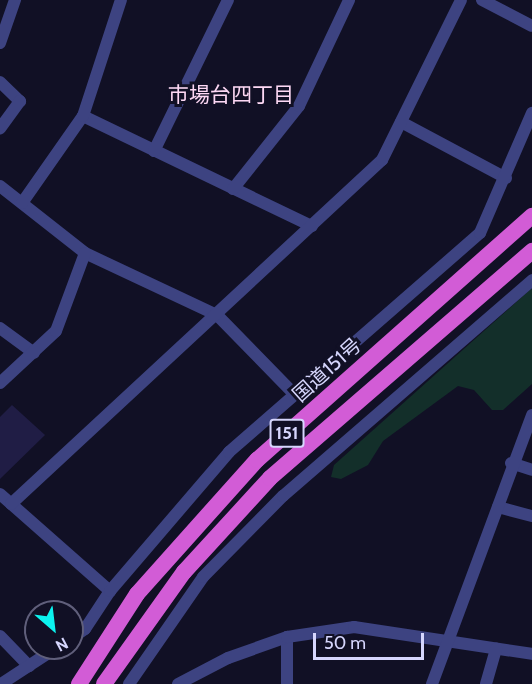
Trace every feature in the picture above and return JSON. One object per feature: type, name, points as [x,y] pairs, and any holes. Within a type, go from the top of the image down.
[{"type":"highway","name":"国道151号","points":[[79,684],[112,627],[161,563],[257,460],[532,216]]},
{"type":"highway","name":"151","points":[[104,684],[184,572],[270,478],[532,251]]},
{"type":"street","points":[[0,43],[15,0]]},
{"type":"street","points":[[22,203],[83,117],[121,0]]},
{"type":"street","points":[[153,151],[228,0]]},
{"type":"street","points":[[233,189],[299,106],[349,0]]},
{"type":"street","points":[[11,504],[382,160],[461,0]]},
{"type":"street","points":[[482,0],[532,26]]},
{"type":"street","points":[[0,82],[20,100],[0,129]]},
{"type":"street","points":[[84,630],[110,591],[229,452],[293,393],[480,233],[507,178],[532,113]]},
{"type":"street","points":[[83,117],[312,226]]},
{"type":"street","points":[[401,122],[507,178]]},
{"type":"street","points":[[0,186],[85,252],[217,315],[293,393]]},
{"type":"street","points":[[0,383],[57,332],[85,252]]},
{"type":"street","points":[[129,684],[204,577],[283,496],[532,280]]},
{"type":"street","points":[[0,328],[34,353]]},
{"type":"street","points":[[432,684],[498,507],[512,463],[532,415]]},
{"type":"street","points":[[512,463],[532,470]]},
{"type":"street","points":[[0,494],[110,591]]},
{"type":"street","points":[[498,507],[532,516]]},
{"type":"street","points":[[178,684],[228,658],[287,637],[354,627],[450,639],[532,654]]},
{"type":"street","points":[[0,636],[29,666]]},
{"type":"street","points":[[287,637],[287,684]]},
{"type":"street","points":[[486,684],[496,648]]},
{"type":"street","points":[[1,684],[38,660]]},
{"type":"green space","points":[[532,288],[532,384],[503,410],[492,410],[474,390],[458,386],[383,441],[368,465],[341,479],[331,477],[334,465]]},
{"type":"building","points":[[12,405],[45,435],[0,479],[0,417]]},
{"type":"district","name":"市場台四丁目","points":[[231,95]]}]
